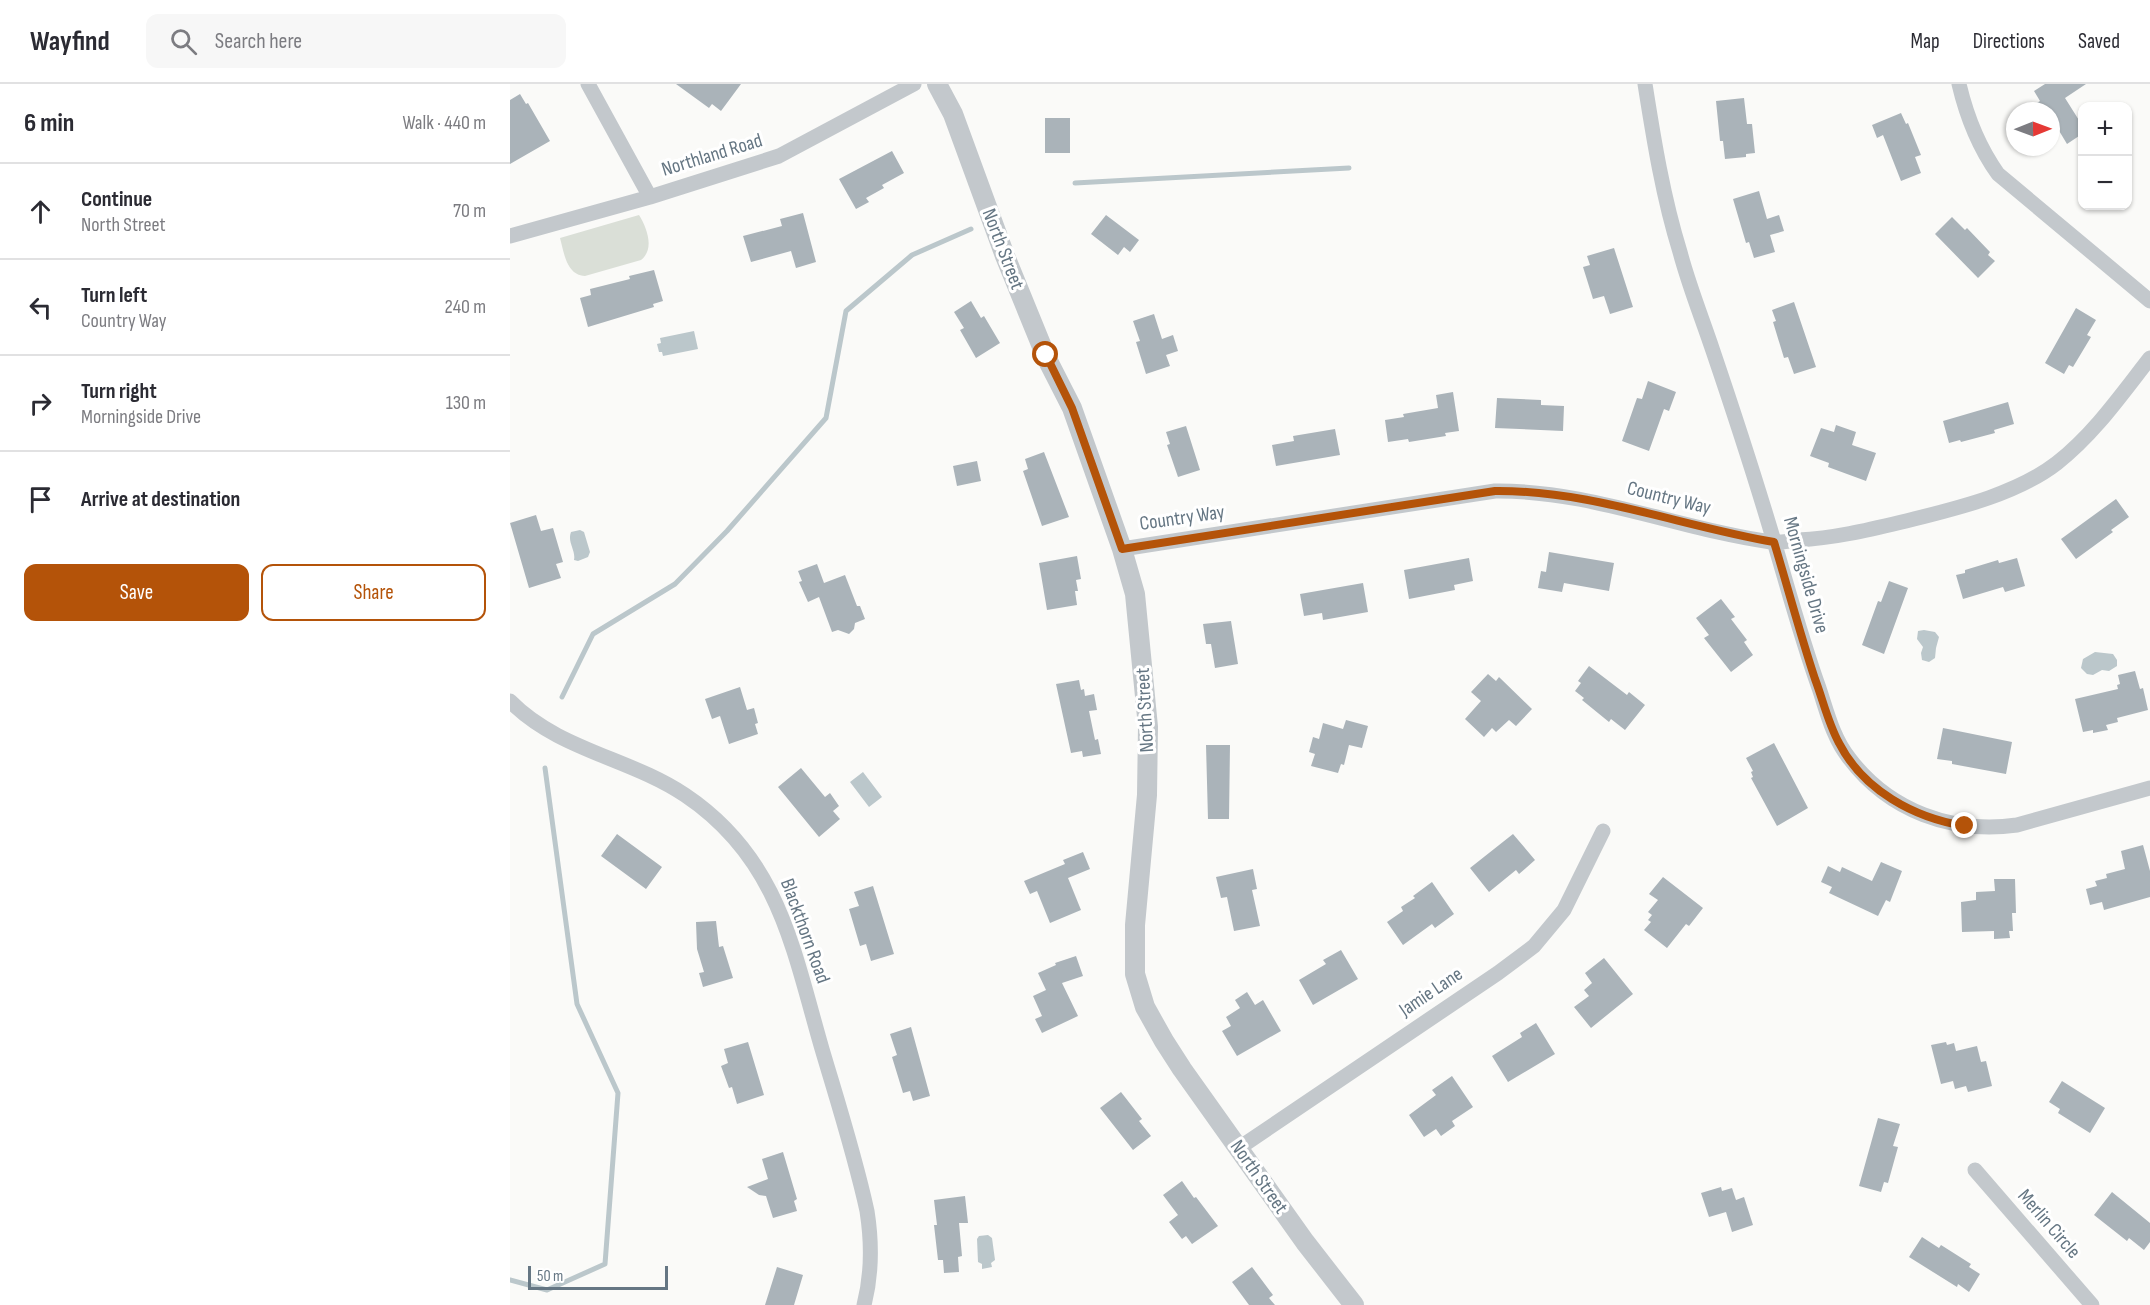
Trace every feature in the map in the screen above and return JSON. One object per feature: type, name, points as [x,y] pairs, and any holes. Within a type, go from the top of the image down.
[{"type":"street","points":[[588,84],[650,197]]},
{"type":"street","name":"Northland Road","points":[[510,236],[650,197],[786,154],[914,84]]},
{"type":"street","name":"North Street","points":[[937,84],[953,114],[1005,256],[1047,359],[1072,408],[1122,549],[1135,594],[1148,727],[1147,795],[1135,925],[1136,974],[1145,1007],[1164,1041],[1239,1148],[1305,1242],[1354,1305]]},
{"type":"street","name":"Morningside Drive","points":[[1644,84],[1663,190],[1680,253],[1744,441],[1808,658],[1839,743],[1863,776],[1899,804],[1948,824],[1982,828],[2034,821],[2150,788]]},
{"type":"street","points":[[1959,84],[1966,113],[1976,138],[1984,155],[1998,174],[2150,301]]},
{"type":"street","name":"Country Way","points":[[1122,549],[1495,491],[1517,491],[1586,499],[1739,536],[1774,542],[1837,537],[1949,510],[2029,480],[2057,463],[2094,429],[2150,358]]},
{"type":"street","name":"Blackthorn Road","points":[[510,701],[530,720],[555,735],[663,782],[704,808],[726,828],[754,862],[767,883],[780,909],[794,952],[867,1211],[871,1252],[864,1305]]},
{"type":"street","name":"Jamie Lane","points":[[1239,1148],[1498,973],[1534,946],[1564,910],[1602,831]]},
{"type":"street","name":"Merlin Circle","points":[[1975,1170],[2092,1305]]},
{"type":"shaded area","points":[[639,215],[645,226],[649,244],[641,260],[585,276],[574,272],[565,256],[560,238]]},
{"type":"shaded area","points":[[694,331],[698,349],[663,356],[662,352],[659,352],[657,344],[661,343],[660,338]]},
{"type":"shaded area","points":[[580,530],[584,532],[590,552],[588,557],[578,561],[574,560],[570,536],[571,532]]},
{"type":"shaded area","points":[[1918,631],[1935,632],[1939,637],[1935,658],[1929,662],[1922,660],[1923,647],[1917,639]]},
{"type":"shaded area","points":[[2095,652],[2113,654],[2117,660],[2117,666],[2109,671],[2102,670],[2093,675],[2087,674],[2081,668],[2083,659]]},
{"type":"shaded area","points":[[863,772],[882,797],[869,807],[850,782]]},
{"type":"shaded area","points":[[988,1235],[992,1238],[995,1260],[991,1263],[992,1267],[982,1269],[982,1264],[978,1262],[977,1239],[979,1236]]},
{"type":"building","points":[[676,84],[741,84],[721,111],[712,104],[709,108]]},
{"type":"building","points":[[2045,84],[2086,84],[2065,98],[2078,119],[2078,137],[2067,144],[2060,132],[2060,102],[2038,102],[2034,91]]},
{"type":"building","points":[[520,94],[526,104],[528,103],[550,141],[510,164],[510,100]]},
{"type":"building","points":[[1744,98],[1747,124],[1752,124],[1755,153],[1746,154],[1746,157],[1725,159],[1723,141],[1720,141],[1716,101]]},
{"type":"building","points":[[1901,113],[1906,124],[1908,123],[1921,155],[1915,157],[1921,173],[1901,181],[1883,135],[1877,138],[1872,125]]},
{"type":"building","points":[[1045,118],[1070,118],[1070,153],[1045,153]]},
{"type":"building","points":[[892,151],[904,173],[882,185],[884,188],[866,198],[869,202],[856,209],[839,179]]},
{"type":"building","points":[[1759,191],[1767,219],[1779,215],[1784,231],[1770,235],[1775,252],[1754,258],[1749,242],[1746,243],[1733,199]]},
{"type":"building","points":[[803,213],[816,262],[796,268],[791,251],[751,262],[743,236],[782,226],[780,219]]},
{"type":"building","points":[[1106,215],[1139,240],[1130,252],[1124,247],[1118,255],[1091,234]]},
{"type":"building","points":[[1952,217],[1965,230],[1967,228],[1990,252],[1988,255],[1995,261],[1978,278],[1935,234]]},
{"type":"building","points":[[1614,248],[1633,307],[1610,314],[1604,296],[1593,299],[1583,267],[1590,265],[1587,256]]},
{"type":"building","points":[[654,270],[663,301],[653,304],[654,307],[588,327],[580,298],[591,295],[590,289]]},
{"type":"building","points":[[971,301],[981,318],[984,316],[1000,343],[976,358],[960,330],[964,328],[954,312]]},
{"type":"building","points":[[1794,302],[1816,367],[1794,374],[1788,357],[1784,358],[1773,322],[1776,321],[1772,310]]},
{"type":"building","points":[[2076,308],[2096,320],[2087,335],[2091,337],[2073,367],[2069,365],[2064,374],[2045,363]]},
{"type":"building","points":[[1154,314],[1162,339],[1173,335],[1178,351],[1166,355],[1170,366],[1146,374],[1136,342],[1140,341],[1133,321]]},
{"type":"building","points":[[1648,381],[1676,392],[1669,411],[1664,409],[1649,451],[1622,441],[1637,398],[1642,399]]},
{"type":"building","points":[[1453,392],[1459,431],[1445,433],[1446,436],[1409,442],[1408,439],[1388,442],[1385,420],[1404,417],[1403,414],[1438,408],[1436,395]]},
{"type":"building","points":[[1497,398],[1541,400],[1541,405],[1564,406],[1563,431],[1495,428]]},
{"type":"building","points":[[2008,402],[2014,424],[1994,430],[1995,433],[1949,443],[1943,421]]},
{"type":"building","points":[[1836,425],[1856,432],[1852,445],[1876,453],[1866,481],[1828,467],[1829,463],[1810,456],[1821,428],[1834,432]]},
{"type":"building","points":[[1186,426],[1200,470],[1178,477],[1167,445],[1170,444],[1166,432]]},
{"type":"building","points":[[1335,429],[1340,455],[1276,466],[1272,445],[1294,441],[1293,436]]},
{"type":"building","points":[[1044,452],[1069,517],[1042,526],[1023,471],[1028,469],[1025,459]]},
{"type":"building","points":[[977,461],[981,481],[957,486],[953,466]]},
{"type":"building","points":[[2116,499],[2129,517],[2111,530],[2113,532],[2076,559],[2061,539]]},
{"type":"building","points":[[536,515],[541,531],[553,528],[563,562],[556,564],[561,578],[529,588],[510,523]]},
{"type":"building","points":[[1549,552],[1614,563],[1609,591],[1564,583],[1562,592],[1538,588],[1541,571],[1546,572]]},
{"type":"building","points":[[1077,556],[1081,579],[1076,580],[1077,605],[1047,610],[1039,563]]},
{"type":"building","points":[[1469,558],[1473,581],[1454,585],[1455,590],[1409,599],[1404,570]]},
{"type":"building","points":[[2017,558],[2025,586],[2005,592],[2003,587],[1963,599],[1956,575],[1998,560],[1999,563]]},
{"type":"building","points":[[817,564],[824,583],[845,575],[857,606],[860,606],[865,619],[855,623],[854,629],[849,634],[838,630],[832,632],[819,597],[808,602],[799,582],[802,581],[798,571]]},
{"type":"building","points":[[1889,581],[1908,588],[1884,654],[1862,645],[1878,601],[1881,602]]},
{"type":"building","points":[[1363,583],[1368,612],[1323,620],[1322,613],[1304,616],[1300,594]]},
{"type":"building","points":[[1721,599],[1735,617],[1731,619],[1747,640],[1744,642],[1753,655],[1731,672],[1704,638],[1709,635],[1696,618]]},
{"type":"building","points":[[1231,621],[1238,664],[1215,668],[1211,644],[1206,644],[1203,624]]},
{"type":"building","points":[[1589,666],[1627,695],[1629,692],[1645,705],[1625,730],[1611,719],[1609,722],[1582,700],[1584,698],[1575,691],[1581,683],[1578,681]]},
{"type":"building","points":[[2135,671],[2140,689],[2143,688],[2148,710],[2117,718],[2118,722],[2106,725],[2108,730],[2083,732],[2075,699],[2118,689],[2117,685],[2120,684],[2118,675]]},
{"type":"building","points":[[1488,674],[1496,681],[1499,677],[1532,709],[1516,726],[1509,720],[1496,732],[1492,728],[1484,737],[1465,719],[1481,701],[1471,692]]},
{"type":"building","points":[[1079,680],[1085,696],[1094,694],[1097,710],[1089,711],[1095,740],[1098,739],[1101,754],[1083,757],[1082,751],[1071,753],[1056,684]]},
{"type":"building","points":[[740,687],[747,710],[754,708],[758,734],[729,744],[720,716],[712,719],[705,699]]},
{"type":"building","points":[[1346,720],[1368,726],[1362,748],[1349,745],[1344,765],[1341,764],[1338,773],[1311,766],[1315,754],[1309,752],[1313,737],[1319,739],[1323,723],[1343,729]]},
{"type":"building","points":[[1943,728],[2012,742],[2006,774],[1937,759]]},
{"type":"building","points":[[1774,743],[1808,808],[1777,826],[1751,778],[1753,771],[1746,758]]},
{"type":"building","points":[[1206,745],[1230,745],[1229,819],[1208,819]]},
{"type":"building","points":[[801,768],[825,797],[830,793],[839,806],[833,811],[840,819],[819,837],[778,787]]},
{"type":"building","points":[[617,834],[662,867],[646,889],[601,856]]},
{"type":"building","points":[[1513,834],[1535,860],[1519,874],[1516,870],[1489,892],[1470,868]]},
{"type":"building","points":[[2143,845],[2150,871],[2150,897],[2104,910],[2102,902],[2090,905],[2086,889],[2097,886],[2095,881],[2107,878],[2106,874],[2125,869],[2121,851]]},
{"type":"building","points":[[1083,852],[1090,869],[1068,878],[1081,910],[1050,923],[1037,891],[1030,894],[1024,881],[1065,864],[1063,860]]},
{"type":"building","points":[[1881,862],[1902,871],[1890,902],[1886,900],[1878,916],[1829,893],[1832,887],[1821,882],[1828,866],[1840,872],[1842,867],[1872,881]]},
{"type":"building","points":[[1253,869],[1257,889],[1252,890],[1260,926],[1234,931],[1227,897],[1221,898],[1216,877]]},
{"type":"building","points":[[1663,877],[1703,908],[1689,926],[1686,924],[1667,948],[1644,930],[1651,922],[1648,920],[1652,915],[1648,912],[1658,900],[1649,894]]},
{"type":"building","points":[[1994,879],[2015,879],[2016,913],[2012,913],[2013,931],[2009,931],[2010,938],[1994,939],[1994,931],[1962,932],[1961,902],[1976,900],[1976,892],[1995,891]]},
{"type":"building","points":[[1432,882],[1454,914],[1435,928],[1432,924],[1403,945],[1387,922],[1403,911],[1401,907]]},
{"type":"building","points":[[873,886],[894,954],[871,961],[866,944],[860,946],[849,909],[859,906],[854,892]]},
{"type":"building","points":[[716,921],[719,947],[723,946],[733,978],[703,987],[699,973],[704,972],[697,949],[696,922]]},
{"type":"building","points":[[1341,950],[1358,979],[1313,1005],[1299,980],[1326,964],[1323,960]]},
{"type":"building","points":[[1076,956],[1083,976],[1062,983],[1078,1016],[1042,1033],[1035,1019],[1042,1016],[1033,996],[1046,990],[1038,973],[1056,965],[1055,963]]},
{"type":"building","points":[[1604,958],[1633,994],[1591,1028],[1574,1007],[1589,996],[1584,990],[1592,983],[1585,973]]},
{"type":"building","points":[[1247,992],[1255,1005],[1263,1000],[1281,1031],[1237,1056],[1222,1031],[1231,1026],[1226,1017],[1240,1008],[1235,1000]]},
{"type":"building","points":[[1536,1023],[1555,1054],[1508,1082],[1492,1056],[1522,1037],[1520,1033]]},
{"type":"building","points":[[911,1027],[930,1096],[913,1101],[910,1091],[903,1093],[892,1057],[897,1055],[890,1034]]},
{"type":"building","points":[[748,1042],[764,1095],[737,1104],[732,1087],[729,1088],[721,1066],[728,1063],[724,1049]]},
{"type":"building","points":[[1946,1042],[1947,1045],[1954,1043],[1956,1051],[1977,1046],[1981,1062],[1986,1061],[1992,1086],[1968,1092],[1966,1086],[1955,1089],[1953,1081],[1941,1084],[1931,1045]]},
{"type":"building","points":[[1452,1076],[1473,1107],[1452,1121],[1455,1126],[1441,1136],[1436,1129],[1424,1137],[1409,1115],[1436,1095],[1432,1090]]},
{"type":"building","points":[[2062,1081],[2105,1108],[2090,1133],[2058,1113],[2060,1109],[2049,1102]]},
{"type":"building","points":[[1121,1092],[1142,1119],[1139,1121],[1151,1136],[1133,1150],[1100,1108]]},
{"type":"building","points":[[1878,1118],[1900,1124],[1893,1146],[1898,1147],[1888,1183],[1884,1182],[1881,1192],[1859,1186]]},
{"type":"building","points":[[783,1152],[797,1199],[794,1201],[797,1211],[773,1218],[766,1196],[759,1195],[747,1187],[768,1179],[762,1159]]},
{"type":"building","points":[[1182,1181],[1218,1226],[1192,1244],[1186,1236],[1182,1239],[1169,1222],[1178,1215],[1163,1195]]},
{"type":"building","points":[[1721,1187],[1722,1191],[1732,1188],[1736,1200],[1744,1197],[1753,1225],[1732,1232],[1726,1212],[1709,1217],[1701,1193]]},
{"type":"building","points":[[2112,1192],[2150,1223],[2150,1242],[2144,1250],[2129,1238],[2127,1241],[2094,1215]]},
{"type":"building","points":[[965,1196],[968,1223],[959,1223],[962,1256],[958,1257],[959,1272],[944,1273],[943,1260],[938,1260],[934,1200]]},
{"type":"building","points":[[1922,1237],[1939,1248],[1941,1245],[1971,1264],[1969,1267],[1980,1274],[1969,1292],[1909,1257]]},
{"type":"building","points":[[777,1267],[803,1275],[794,1305],[765,1305]]},
{"type":"building","points":[[1252,1267],[1273,1295],[1269,1298],[1275,1305],[1249,1305],[1232,1282]]},
{"type":"waterway","points":[[1075,183],[1349,168]]},
{"type":"waterway","points":[[562,697],[593,634],[675,584],[727,531],[826,418],[846,311],[912,255],[971,229]]},
{"type":"waterway","points":[[510,1280],[547,1290],[605,1264],[618,1093],[577,1004],[545,768]]},
{"type":"route","points":[[1046,355],[1072,408],[1122,549],[1495,491],[1517,491],[1586,499],[1739,536],[1774,542],[1808,658],[1828,716],[1848,758],[1871,783],[1899,804],[1931,819],[1965,826]]}]
